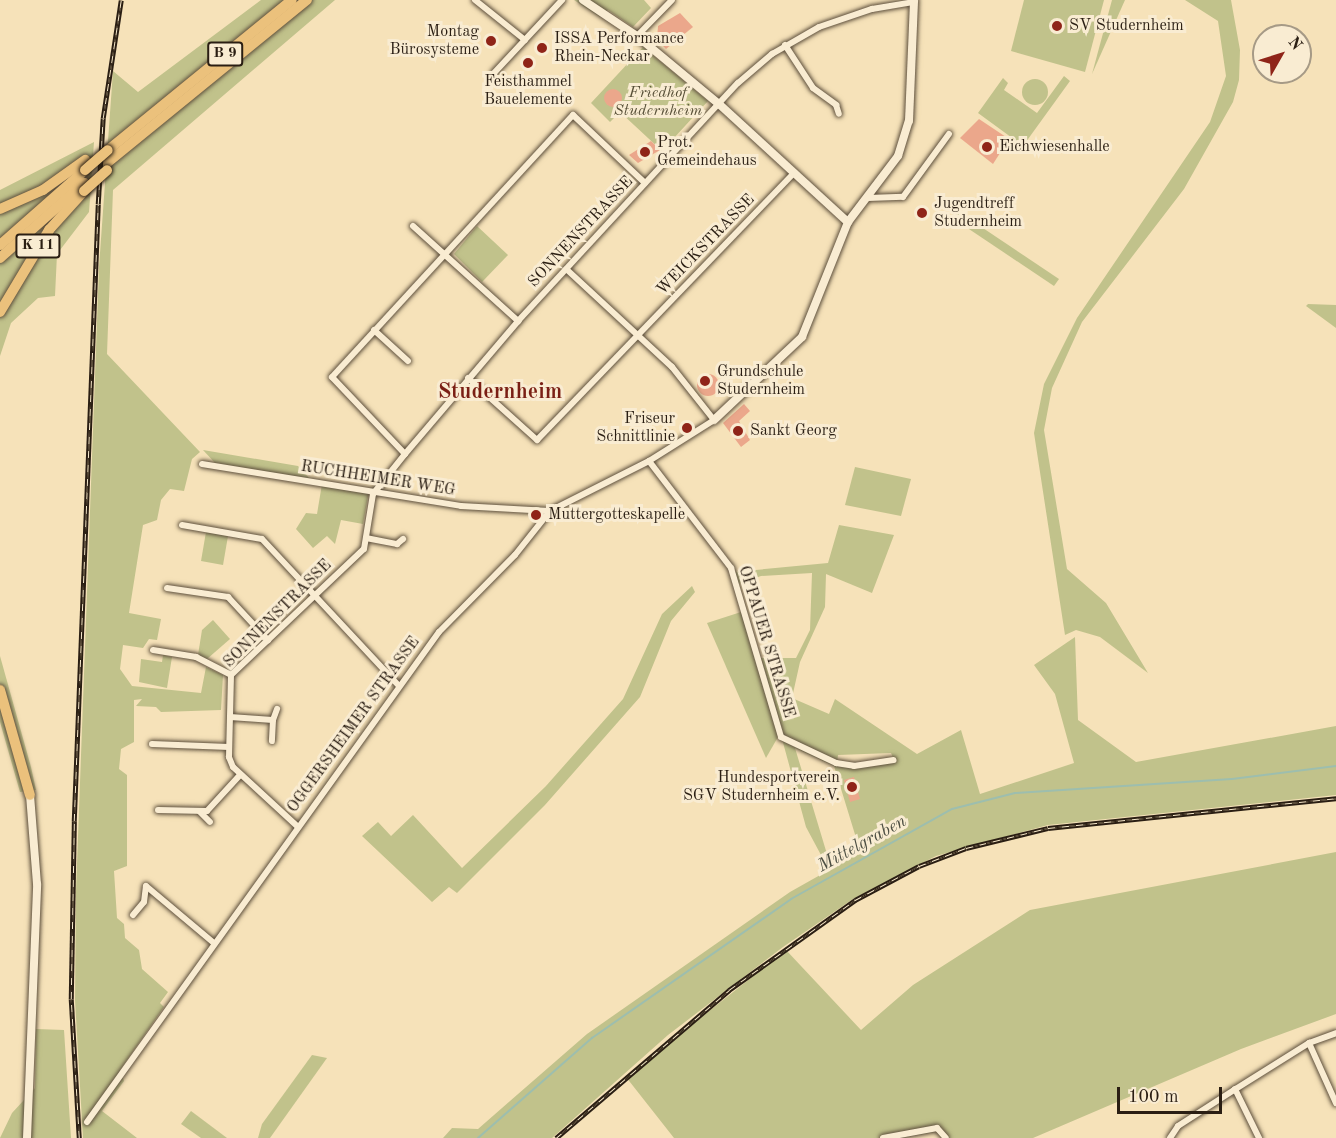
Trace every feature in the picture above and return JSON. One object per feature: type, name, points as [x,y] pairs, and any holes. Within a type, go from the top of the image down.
[{"type":"highway","name":"B 9","points":[[0,245],[85,165],[292,0]]},
{"type":"highway","name":"B 9","points":[[0,258],[107,167],[132,142],[307,0]]},
{"type":"highway","points":[[0,209],[43,190],[85,165]]},
{"type":"highway","name":"K 11","points":[[1,310],[49,230],[84,187]]},
{"type":"highway","points":[[0,690],[30,795]]},
{"type":"street","points":[[475,0],[525,40]]},
{"type":"street","points":[[494,73],[562,0]]},
{"type":"street","points":[[583,0],[637,36],[720,104],[848,222]]},
{"type":"street","points":[[637,36],[672,0]]},
{"type":"street","points":[[566,269],[672,367],[714,420],[802,337],[848,222],[890,170],[905,139],[914,1]]},
{"type":"street","name":"SONNENSTRASSE","points":[[297,826],[240,775],[229,757],[231,675],[364,549],[376,491],[405,454],[518,321],[744,77],[785,45],[840,19],[914,1]]},
{"type":"street","points":[[785,45],[813,88],[836,105],[839,114]]},
{"type":"street","points":[[405,454],[332,377],[573,115],[645,183]]},
{"type":"street","points":[[868,198],[903,197],[949,134]]},
{"type":"street","name":"WEICKSTRASSE","points":[[468,378],[537,440],[794,172]]},
{"type":"street","points":[[412,226],[518,321]]},
{"type":"street","points":[[374,330],[408,361]]},
{"type":"street","name":"OGGERSHEIMER STRASSE","points":[[87,1122],[398,685],[550,511],[650,461],[714,420]]},
{"type":"street","name":"OPPAUER STRASSE","points":[[650,461],[731,568],[781,737],[836,763],[854,766],[894,760]]},
{"type":"street","name":"RUCHHEIMER WEG","points":[[202,464],[461,506],[550,511]]},
{"type":"street","points":[[182,525],[262,539],[398,685]]},
{"type":"street","points":[[366,538],[398,543],[403,539]]},
{"type":"street","points":[[167,588],[228,597],[268,640]]},
{"type":"street","points":[[153,650],[195,657],[231,675]]},
{"type":"street","points":[[273,741],[273,720],[277,710]]},
{"type":"street","points":[[230,717],[273,720]]},
{"type":"street","points":[[152,744],[229,747]]},
{"type":"street","points":[[158,810],[207,812],[240,775]]},
{"type":"street","points":[[27,1138],[37,884],[30,795]]},
{"type":"street","points":[[199,811],[210,822]]},
{"type":"street","points":[[133,915],[144,902],[147,886],[214,943]]},
{"type":"street","points":[[1170,1138],[1178,1126],[1235,1089],[1309,1043],[1336,1033]]},
{"type":"street","points":[[1309,1043],[1336,1103]]},
{"type":"street","points":[[1235,1089],[1259,1138]]},
{"type":"street","points":[[883,1138],[937,1128],[946,1138]]},
{"type":"green space","points":[[261,0],[335,0],[113,190],[107,354],[200,452],[192,459],[184,491],[170,489],[161,500],[157,520],[143,525],[129,613],[161,619],[157,640],[149,639],[143,648],[123,645],[120,669],[132,686],[201,693],[206,667],[223,675],[221,710],[161,712],[156,707],[136,706],[142,699],[134,700],[134,742],[121,749],[119,769],[127,775],[127,866],[114,871],[117,918],[124,924],[125,938],[139,950],[142,969],[168,992],[160,1003],[164,1007],[120,1070],[124,1081],[102,1111],[137,1138],[83,1138],[75,1000],[76,891],[99,267],[113,71],[138,92]]},
{"type":"green space","points":[[574,0],[644,0],[651,8],[633,27],[608,10],[600,17]]},
{"type":"green space","name":"SV Studernheim","points":[[1024,0],[1104,0],[1085,72],[1011,51]]},
{"type":"green space","points":[[1112,0],[1125,0],[1092,74]]},
{"type":"green space","points":[[1185,0],[1231,0],[1240,50],[1239,80],[1233,102],[1184,189],[1082,322],[1052,388],[1044,430],[1067,569],[1106,603],[1148,673],[1100,637],[1076,630],[1065,635],[1034,433],[1044,384],[1077,318],[1210,122],[1226,76],[1218,21]]},
{"type":"green space","name":"Friedhof Studernheim","points":[[643,47],[708,101],[662,151],[620,112],[610,122],[591,103]]},
{"type":"green space","points":[[1064,76],[1070,81],[1023,146],[978,113],[1003,78],[1008,83],[1004,90],[1037,113]]},
{"type":"green space","points":[[1035,79],[1044,83],[1048,92],[1044,101],[1035,105],[1026,101],[1022,92],[1026,83]]},
{"type":"green space","points":[[94,142],[89,212],[57,254],[55,296],[38,298],[11,323],[0,356],[0,190]]},
{"type":"green space","points":[[956,210],[1059,279],[1054,286],[951,217]]},
{"type":"green space","points":[[477,226],[508,255],[482,282],[454,254]]},
{"type":"green space","points":[[1308,304],[1336,305],[1336,328],[1306,306]]},
{"type":"green space","points":[[203,450],[298,466],[310,479],[215,463]]},
{"type":"green space","points":[[855,467],[911,479],[901,516],[845,505]]},
{"type":"green space","points":[[322,484],[369,491],[363,524],[341,520],[335,544],[327,536],[313,548],[296,529],[306,513],[317,514]]},
{"type":"green space","points":[[839,525],[894,535],[872,593],[826,574],[825,607],[800,662],[792,698],[829,714],[835,699],[917,754],[961,730],[980,794],[1074,763],[1055,694],[1034,665],[1075,637],[1078,720],[1136,762],[1336,726],[1336,795],[1048,825],[936,856],[853,899],[783,947],[668,1035],[552,1138],[443,1138],[452,1128],[478,1129],[587,1034],[790,892],[829,870],[806,827],[760,658],[796,658],[810,630],[812,573],[761,576],[738,584],[734,572],[828,563]],"holes":[[[795,748],[834,766],[861,854],[830,864]],[[891,753],[894,760],[855,766],[837,763],[838,755]]]},
{"type":"green space","points":[[206,532],[228,536],[223,565],[201,561]]},
{"type":"green space","points":[[692,586],[695,592],[671,621],[640,697],[545,805],[457,893],[449,887],[432,902],[362,836],[378,822],[391,836],[413,815],[462,868],[546,786],[623,699],[662,614]]},
{"type":"green space","points":[[741,612],[778,737],[766,758],[707,623]]},
{"type":"green space","points":[[213,620],[230,639],[207,659],[198,655],[202,630]]},
{"type":"green space","points":[[163,655],[172,657],[167,688],[139,682],[141,659],[162,662]]},
{"type":"green space","points":[[0,656],[36,790],[20,792],[0,722]]},
{"type":"green space","points":[[1336,852],[1336,1014],[1241,1049],[1033,1138],[941,1138],[936,1132],[900,1138],[674,1138],[626,1077],[786,950],[861,1030],[913,985],[1030,910]]},
{"type":"green space","points":[[36,1029],[64,1030],[71,1138],[0,1138],[12,1113],[35,1088]]},
{"type":"green space","points":[[312,1055],[327,1058],[270,1138],[258,1138],[262,1124]]},
{"type":"green space","points":[[191,1111],[227,1138],[201,1138],[181,1124]]},
{"type":"building","points":[[680,13],[693,27],[666,49],[657,40],[658,26]]},
{"type":"building","points":[[613,89],[619,92],[622,98],[619,104],[613,107],[607,104],[604,98],[607,92]]},
{"type":"building","name":"Eichwiesenhalle","points":[[979,119],[1009,139],[993,164],[960,138]]},
{"type":"building","name":"Prot. Gemeindehaus","points":[[651,141],[660,150],[638,163],[629,155]]},
{"type":"building","name":"Grundschule Studernheim","points":[[708,374],[716,377],[719,385],[716,393],[708,396],[700,393],[697,385],[700,377]]},
{"type":"building","name":"Sankt Georg","points":[[744,404],[750,411],[739,421],[750,440],[741,447],[723,423]]},
{"type":"building","name":"Hundesportverein SGV Studernheim e.V.","points":[[854,777],[860,799],[850,802],[844,780]]},
{"type":"waterway","name":"Mittelgraben","points":[[478,1138],[592,1038],[791,899],[952,809],[1015,793],[1232,779],[1336,766]]},
{"type":"railway","points":[[79,1138],[71,999],[74,821],[98,204],[103,118],[121,0]]},
{"type":"railway","points":[[556,1138],[729,990],[855,900],[919,866],[966,848],[1048,828],[1336,798]]},
{"type":"place","name":"SV Studernheim","points":[[1057,26]]},
{"type":"place","name":"Montag Bürosysteme","points":[[491,41]]},
{"type":"place","name":"ISSA Performance Rhein-Neckar","points":[[542,48]]},
{"type":"place","name":"Feisthammel Bauelemente","points":[[528,63]]},
{"type":"place","name":"Eichwiesenhalle","points":[[987,147]]},
{"type":"place","name":"Prot. Gemeindehaus","points":[[645,152]]},
{"type":"place","name":"Jugendtreff Studernheim","points":[[922,213]]},
{"type":"place","name":"Grundschule Studernheim","points":[[705,381]]},
{"type":"place","name":"Friseur Schnittlinie","points":[[687,428]]},
{"type":"place","name":"Sankt Georg","points":[[738,431]]},
{"type":"place","name":"Muttergotteskapelle","points":[[536,515]]},
{"type":"place","name":"Hundesportverein SGV Studernheim e.V.","points":[[852,787]]},
{"type":"district","name":"Studernheim","points":[[500,393]]}]
